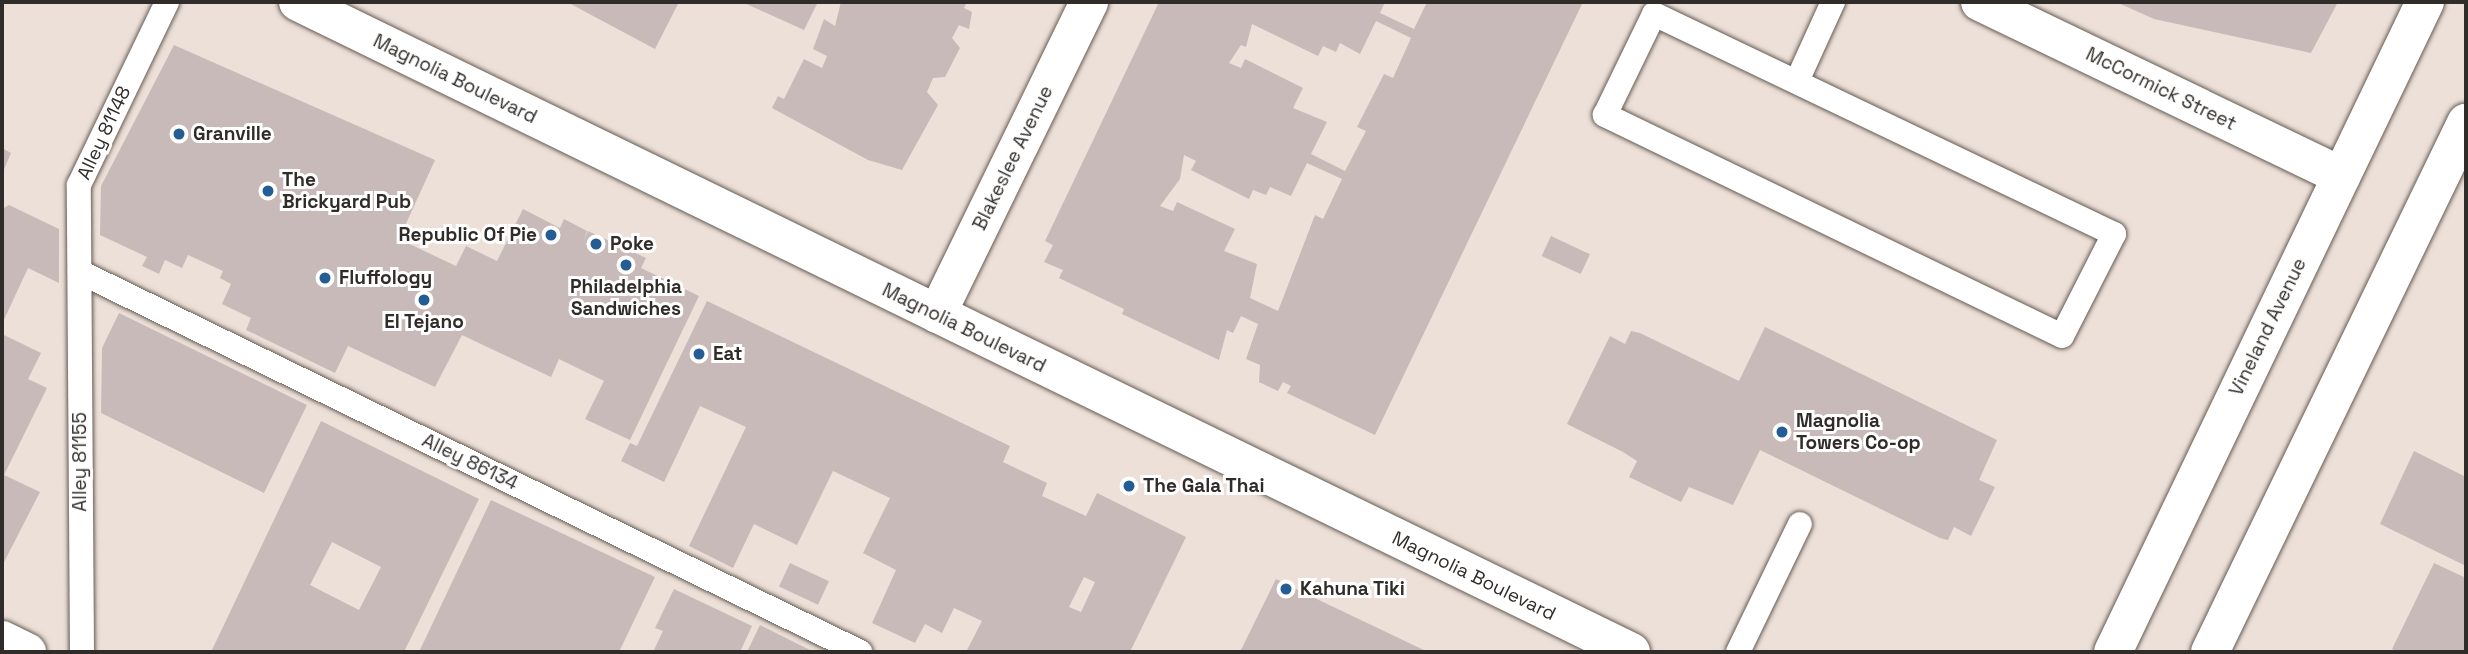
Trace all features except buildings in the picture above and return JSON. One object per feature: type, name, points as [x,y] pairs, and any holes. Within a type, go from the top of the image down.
[{"type":"main road","name":"Magnolia Boulevard","points":[[298,2],[1631,652]]},
{"type":"main road","name":"Blakeslee Avenue","points":[[937,314],[1088,2]]},
{"type":"main road","name":"McCormick Street","points":[[1980,2],[2341,176]]},
{"type":"main road","name":"Vineland Avenue","points":[[2113,652],[2425,2]]},
{"type":"main road","points":[[2210,652],[2466,122]]},
{"type":"main road","points":[[2,640],[27,652]]},
{"type":"lane","name":"Alley 81148","points":[[80,272],[79,185],[167,2]]},
{"type":"lane","points":[[1797,81],[1833,2]]},
{"type":"lane","points":[[1654,14],[1797,81],[2114,234],[2062,336],[1605,115],[1654,14]]},
{"type":"lane","name":"Alley 81155","points":[[80,272],[82,652]]},
{"type":"lane","name":"Alley 86134","points":[[80,272],[860,652]]},
{"type":"lane","points":[[1738,652],[1800,524]]},
{"type":"place","name":"Granville","points":[[179,134]]},
{"type":"place","name":"The Brickyard Pub","points":[[268,191]]},
{"type":"place","name":"Republic Of Pie","points":[[551,235]]},
{"type":"place","name":"Poke","points":[[596,244]]},
{"type":"place","name":"Philadelphia Sandwiches","points":[[626,265]]},
{"type":"place","name":"Fluffology","points":[[325,278]]},
{"type":"place","name":"El Tejano","points":[[424,300]]},
{"type":"place","name":"Eat","points":[[699,354]]},
{"type":"place","name":"Magnolia Towers Co-op","points":[[1782,432]]},
{"type":"place","name":"The Gala Thai","points":[[1129,486]]},
{"type":"place","name":"Kahuna Tiki","points":[[1286,589]]}]
